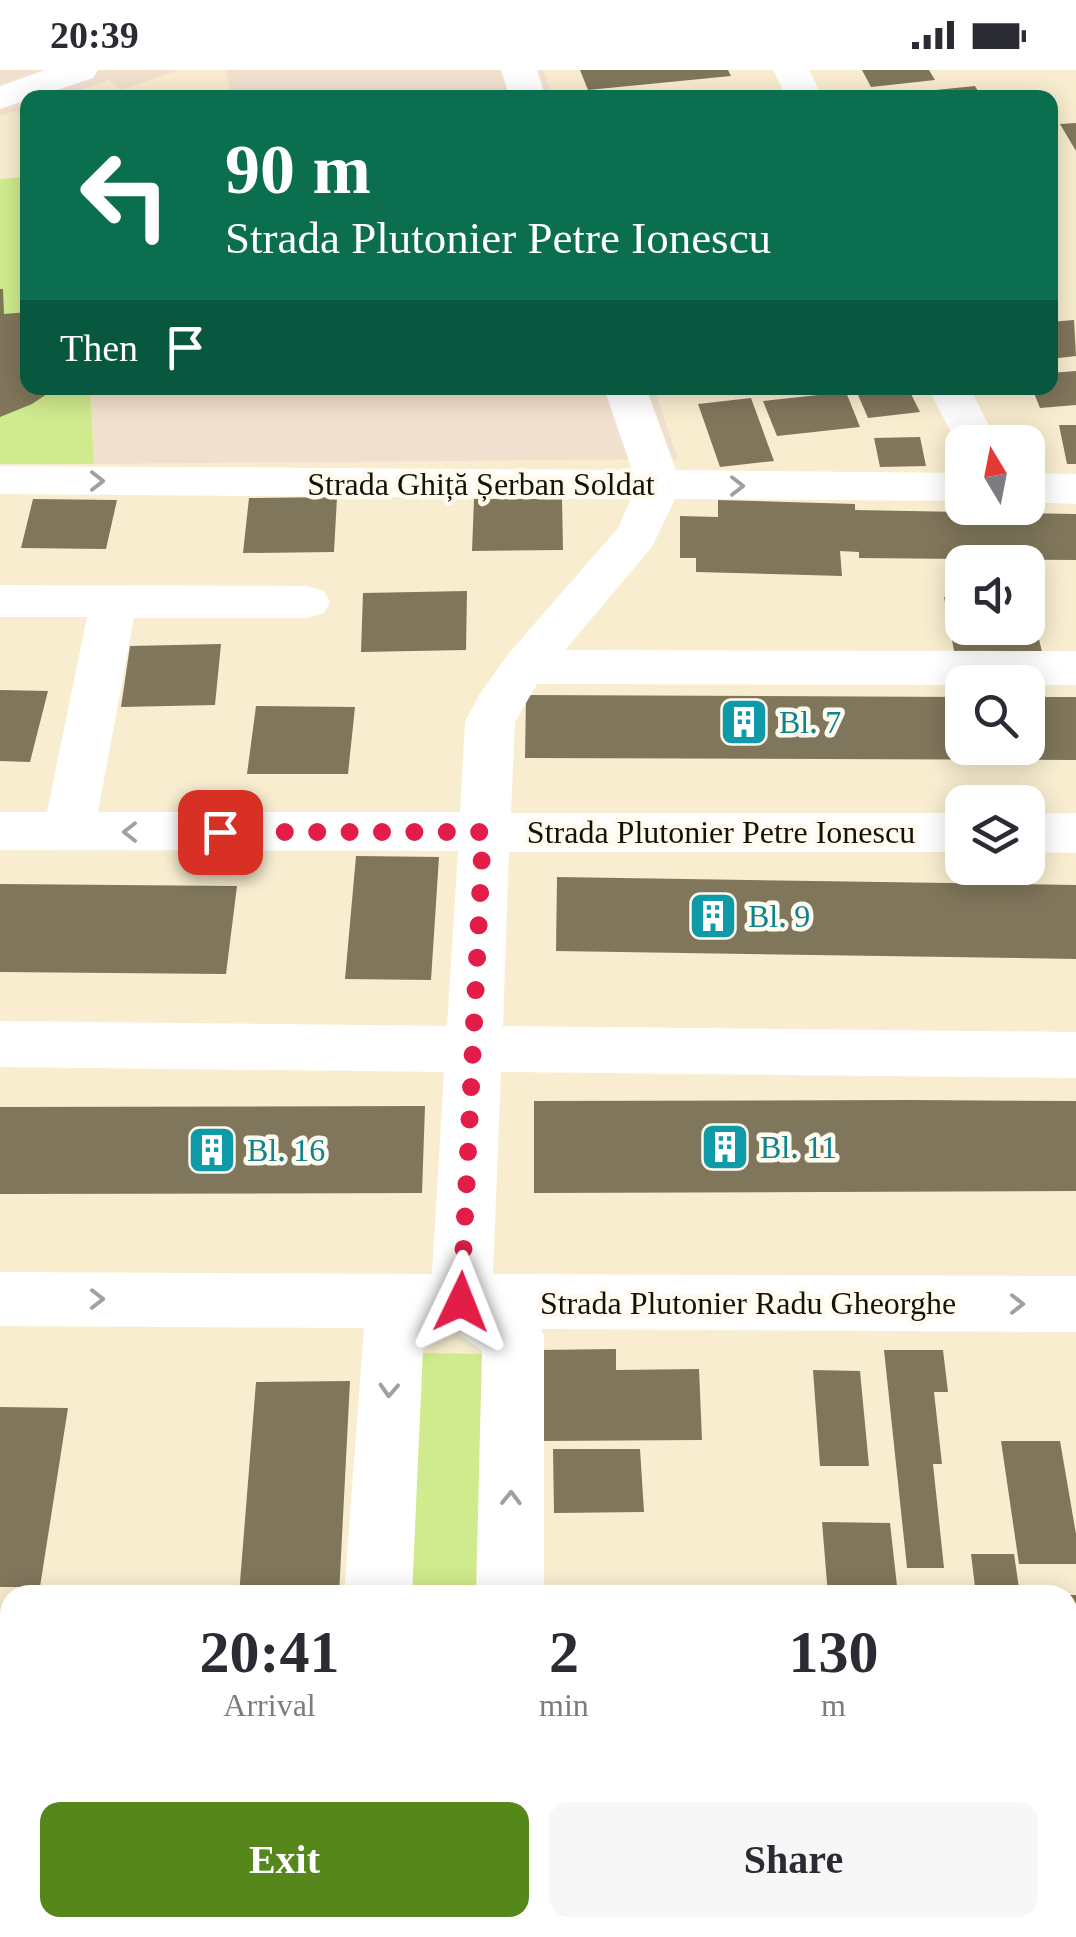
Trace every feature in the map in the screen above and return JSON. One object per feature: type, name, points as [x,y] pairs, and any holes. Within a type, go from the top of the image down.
[{"type":"street","points":[[23,90],[80,70]]},
{"type":"street","points":[[461,1302],[490,722],[496,704],[637,532],[652,504],[657,486],[627,395]]},
{"type":"street","points":[[952,395],[968,425]]},
{"type":"street","name":"Strada Ghiță Șerban Soldat","points":[[0,480],[945,487]]},
{"type":"street","points":[[1045,488],[1076,489]]},
{"type":"street","points":[[0,601],[307,602]]},
{"type":"street","points":[[69,832],[114,601]]},
{"type":"street","points":[[524,667],[1076,668]]},
{"type":"street","name":"Strada Plutonier Petre Ionescu","points":[[0,832],[945,832]]},
{"type":"street","points":[[1045,832],[1076,833]]},
{"type":"street","points":[[0,1044],[1076,1055]]},
{"type":"street","name":"Strada Plutonier Radu Gheorghe","points":[[0,1299],[1076,1304]]},
{"type":"street","points":[[379,1585],[393,1332],[461,1302]]},
{"type":"street","points":[[461,1302],[514,1336],[510,1585]]},
{"type":"shaded area","points":[[0,70],[178,70],[122,90],[109,80],[81,90],[20,90],[20,116],[15,111],[0,116]]},
{"type":"shaded area","points":[[226,70],[543,70],[550,90],[230,90]]},
{"type":"shaded area","points":[[90,395],[656,395],[678,459],[94,464]]},
{"type":"green space","points":[[20,178],[20,395],[90,395],[94,464],[0,464],[0,179]]},
{"type":"green space","points":[[417,1353],[488,1354],[482,1585],[404,1585]]},
{"type":"building","points":[[580,70],[728,70],[731,76],[588,90]]},
{"type":"building","points":[[862,70],[929,70],[935,80],[871,87]]},
{"type":"building","points":[[975,86],[977,90],[935,90]]},
{"type":"building","points":[[1076,123],[1076,151],[1060,124]]},
{"type":"building","points":[[3,289],[4,314],[20,313],[20,395],[46,395],[0,417]]},
{"type":"building","points":[[1074,320],[1076,356],[1058,358],[1058,321]]},
{"type":"building","points":[[1076,371],[1076,405],[1040,408],[1035,395],[1058,395],[1058,372]]},
{"type":"building","points":[[847,395],[860,427],[777,436],[763,401]]},
{"type":"building","points":[[858,395],[912,395],[920,412],[868,418]]},
{"type":"building","points":[[751,398],[774,461],[720,467],[698,404]]},
{"type":"building","points":[[1059,425],[1076,425],[1076,464],[1067,464]]},
{"type":"building","points":[[920,437],[926,466],[880,467],[874,438]]},
{"type":"building","points":[[337,497],[334,552],[243,553],[249,498]]},
{"type":"building","points":[[33,499],[117,500],[106,549],[21,548]]},
{"type":"building","points":[[474,499],[562,499],[563,550],[472,551]]},
{"type":"building","points":[[718,500],[855,504],[855,510],[945,512],[945,525],[1045,525],[1045,513],[1076,514],[1076,560],[1045,560],[1045,545],[945,545],[945,559],[859,558],[859,552],[840,551],[842,576],[696,572],[696,558],[680,558],[680,516],[718,517]]},
{"type":"building","points":[[467,591],[466,650],[361,652],[363,593]]},
{"type":"building","points":[[221,644],[215,705],[121,707],[130,646]]},
{"type":"building","points":[[953,645],[1040,645],[1043,656],[955,656]]},
{"type":"building","points":[[0,690],[48,691],[30,762],[0,761]]},
{"type":"building","name":"Bl. 7","points":[[526,695],[945,697],[945,760],[525,758]]},
{"type":"building","name":"Bl. 7","points":[[1045,697],[1076,697],[1076,760],[1045,760]]},
{"type":"building","points":[[256,706],[355,707],[348,774],[247,774]]},
{"type":"building","points":[[356,856],[439,857],[431,980],[345,979]]},
{"type":"building","name":"Bl. 9","points":[[557,877],[1076,885],[1076,959],[556,951]]},
{"type":"building","points":[[0,884],[237,886],[226,974],[0,972]]},
{"type":"building","name":"Bl. 11","points":[[534,1101],[1076,1101],[1076,1191],[534,1193]]},
{"type":"building","name":"Bl. 16","points":[[425,1106],[422,1193],[0,1194],[0,1107]]},
{"type":"building","points":[[616,1349],[616,1370],[699,1369],[702,1440],[538,1441],[539,1350]]},
{"type":"building","points":[[884,1350],[943,1350],[948,1392],[934,1392],[942,1464],[933,1464],[944,1568],[907,1568]]},
{"type":"building","points":[[813,1370],[860,1371],[869,1466],[820,1466]]},
{"type":"building","points":[[350,1381],[340,1585],[240,1585],[256,1382]]},
{"type":"building","points":[[0,1407],[68,1408],[40,1585],[0,1585]]},
{"type":"building","points":[[1001,1441],[1060,1441],[1076,1534],[1076,1564],[1019,1564]]},
{"type":"building","points":[[553,1449],[640,1449],[644,1512],[554,1513]]},
{"type":"building","points":[[822,1522],[890,1523],[897,1585],[827,1585]]},
{"type":"building","points":[[971,1554],[1014,1554],[1019,1585],[975,1585]]},
{"type":"place","name":"Bl. 7","points":[[744,722]]},
{"type":"place","name":"Bl. 9","points":[[713,916]]},
{"type":"place","name":"Bl. 11","points":[[725,1147]]},
{"type":"place","name":"Bl. 16","points":[[212,1150]]},
{"type":"route","points":[[220,832],[483,832],[461,1302]]}]
